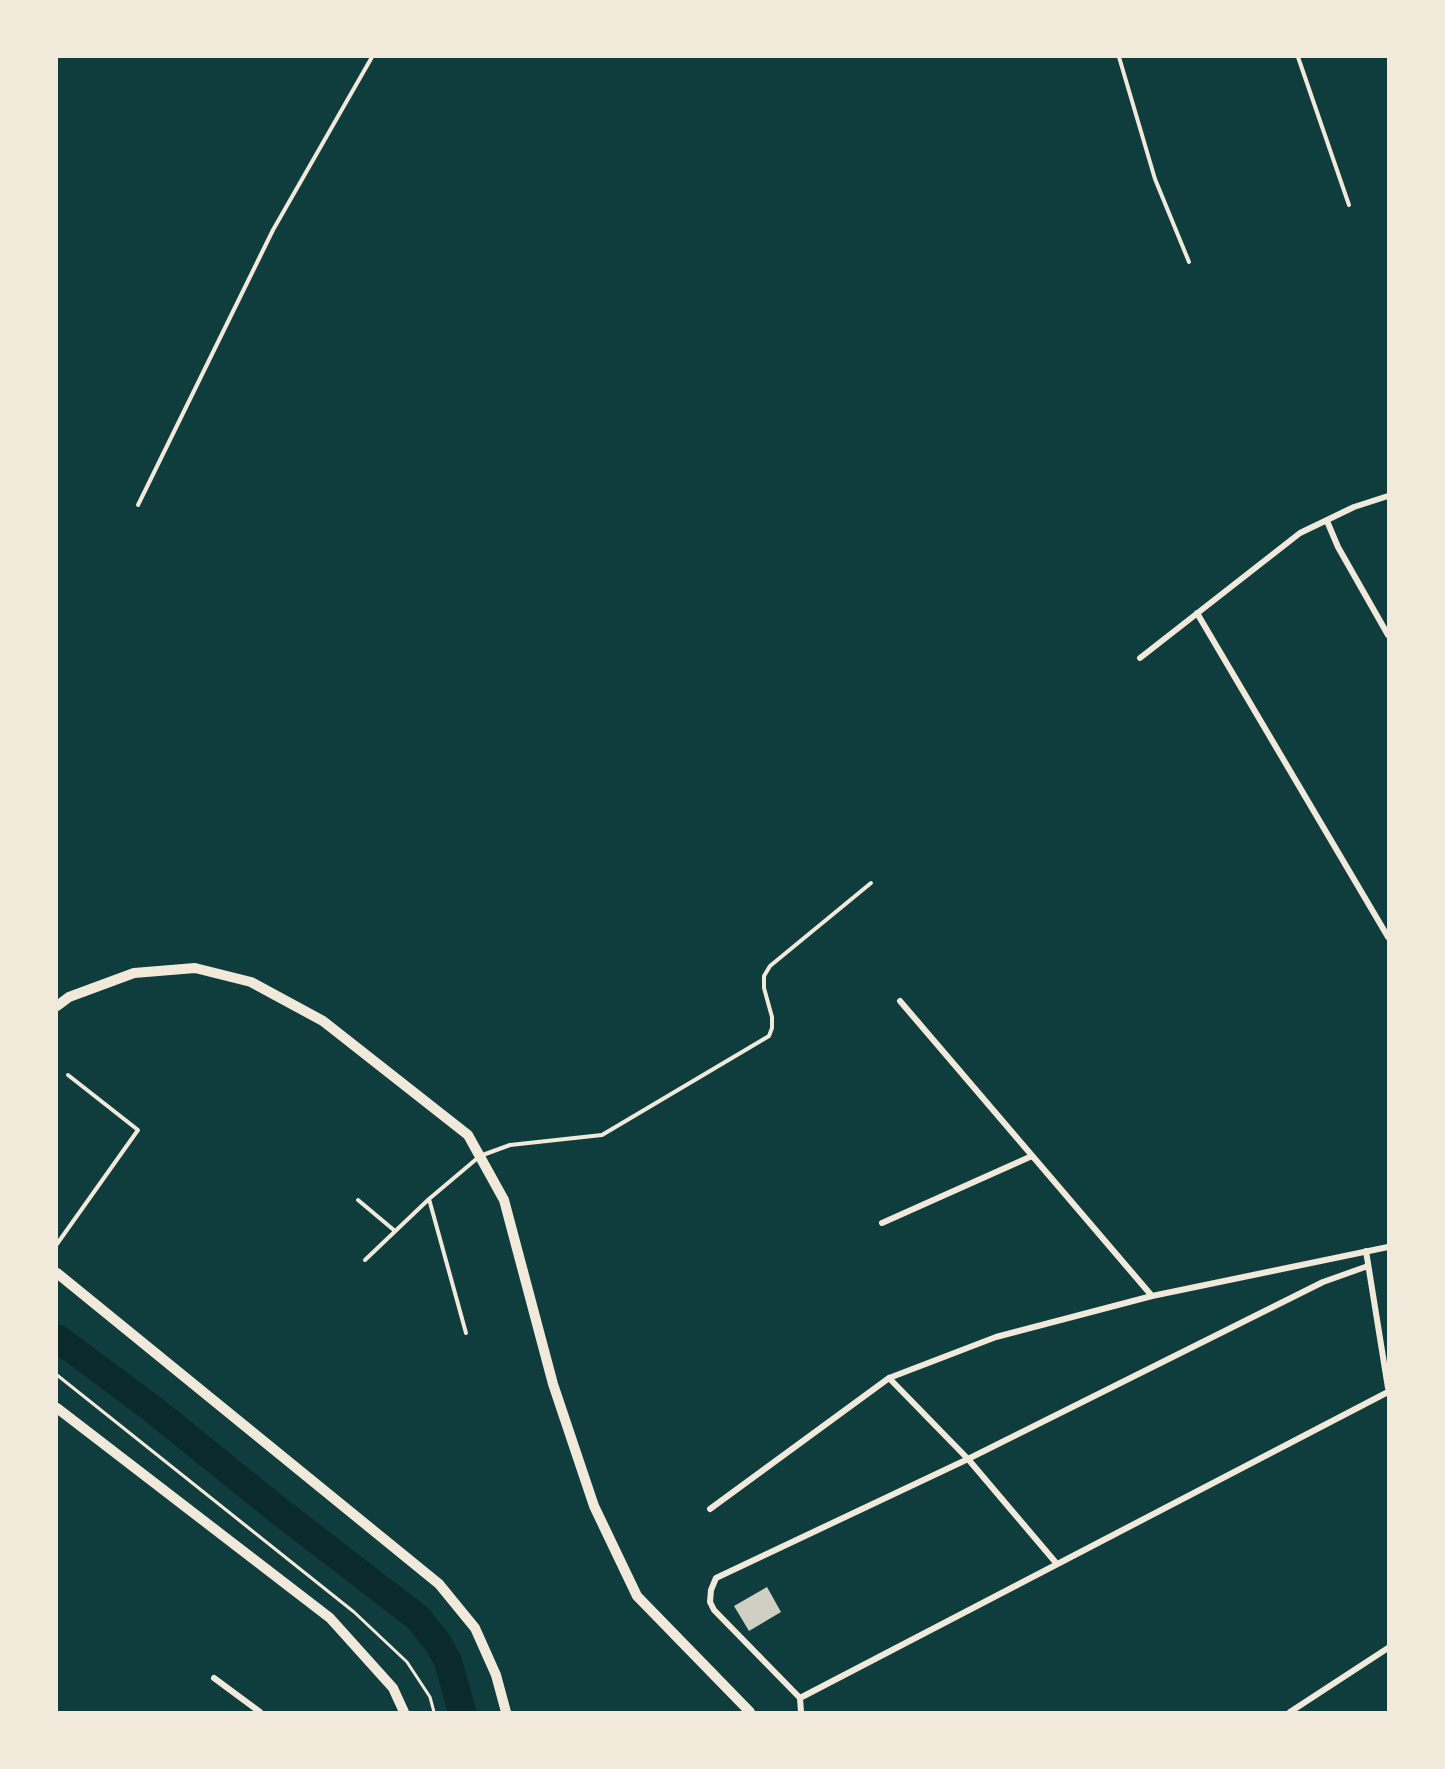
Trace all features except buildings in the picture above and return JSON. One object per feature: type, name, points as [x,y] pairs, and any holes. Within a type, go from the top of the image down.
[{"type":"main road","points":[[57,1006],[69,997],[134,973],[195,968],[251,982],[323,1021],[468,1135],[504,1200],[553,1384],[594,1506],[637,1596],[750,1712]]},
{"type":"main road","points":[[57,1273],[439,1584],[475,1628],[496,1675],[506,1712]]},
{"type":"main road","points":[[57,1408],[330,1618],[393,1688],[404,1712]]},
{"type":"street","points":[[1140,658],[1300,533],[1354,507],[1388,496]]},
{"type":"street","points":[[1327,521],[1338,547],[1388,635]]},
{"type":"street","points":[[1197,613],[1388,937]]},
{"type":"street","points":[[900,1001],[1152,1296]]},
{"type":"street","points":[[882,1223],[1032,1156]]},
{"type":"street","points":[[710,1509],[890,1378],[996,1336],[1152,1296],[1388,1247]]},
{"type":"street","points":[[800,1698],[1388,1390],[1366,1251]]},
{"type":"street","points":[[801,1712],[800,1698],[714,1610],[710,1602],[711,1590],[716,1578],[969,1459],[1323,1282],[1368,1266]]},
{"type":"street","points":[[890,1378],[969,1459],[1057,1564]]},
{"type":"street","points":[[1290,1712],[1388,1648]]},
{"type":"street","points":[[214,1678],[260,1712]]},
{"type":"lane","points":[[138,506],[273,230],[372,57]]},
{"type":"lane","points":[[1119,57],[1155,179],[1189,262]]},
{"type":"lane","points":[[1298,57],[1349,205]]},
{"type":"lane","points":[[365,1260],[429,1199],[480,1156],[510,1145],[602,1135],[769,1036],[772,1017],[764,988],[764,976],[770,966],[871,883]]},
{"type":"lane","points":[[57,1244],[138,1130],[68,1075]]},
{"type":"lane","points":[[429,1199],[466,1333]]},
{"type":"lane","points":[[358,1200],[395,1231]]},
{"type":"path","points":[[57,1375],[354,1612],[407,1662],[430,1697],[434,1712]]},
{"type":"waterway","points":[[57,1338],[150,1407],[274,1507],[418,1618],[438,1643],[448,1661],[462,1712]]}]
